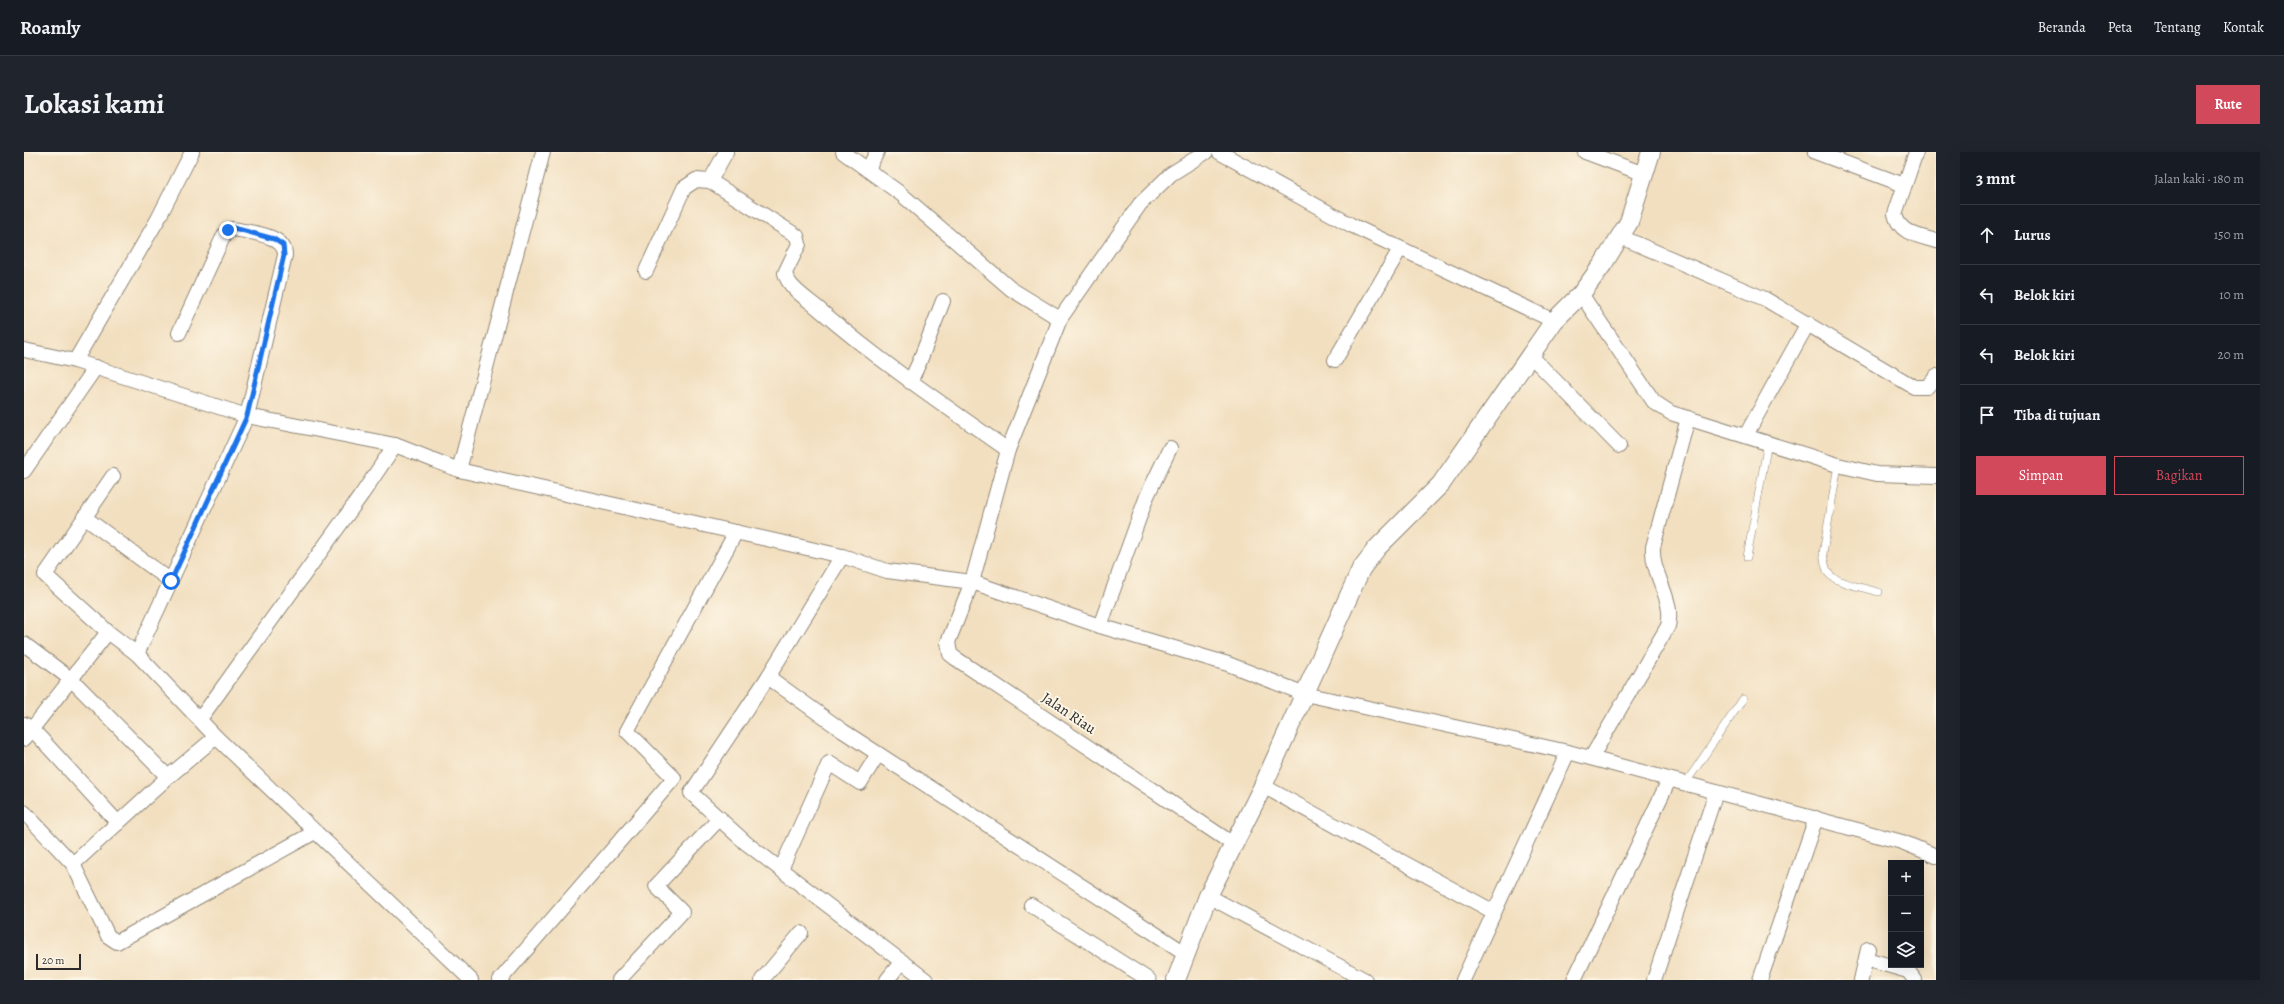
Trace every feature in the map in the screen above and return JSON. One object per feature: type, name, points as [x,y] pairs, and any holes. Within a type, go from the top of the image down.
[{"type":"street","points":[[75,361],[158,219],[192,152]]},
{"type":"street","points":[[459,470],[543,152]]},
{"type":"street","points":[[710,181],[726,152]]},
{"type":"street","points":[[843,152],[868,168],[1012,289],[1060,319]]},
{"type":"street","points":[[868,168],[878,152]]},
{"type":"street","name":"Jalan Riau","points":[[1206,152],[1171,174],[1140,204],[1060,319],[1008,450],[972,582],[948,642],[950,654],[1233,844]]},
{"type":"street","points":[[1219,152],[1351,226],[1554,321]]},
{"type":"street","points":[[1585,152],[1644,174]]},
{"type":"street","points":[[1176,980],[1185,953],[1208,896],[1263,786],[1361,569],[1377,548],[1441,484],[1554,321],[1581,294],[1621,237],[1630,222],[1651,152]]},
{"type":"street","points":[[1815,152],[1904,185]]},
{"type":"street","points":[[1916,152],[1895,214],[1897,222],[1907,231],[1936,241]]},
{"type":"street","points":[[646,271],[684,188],[696,180],[710,181],[795,234],[799,238],[799,244],[786,269],[788,280],[853,338],[910,382],[1008,450]]},
{"type":"street","points":[[137,654],[247,416],[284,255],[285,249],[281,243],[274,239],[234,228],[228,230],[224,235],[179,333]]},
{"type":"street","points":[[1621,237],[1751,292],[1808,323],[1914,387],[1927,387],[1936,376]]},
{"type":"street","points":[[1335,360],[1400,249]]},
{"type":"street","points":[[1581,294],[1654,402],[1666,410],[1838,465],[1877,474],[1936,476]]},
{"type":"street","points":[[910,382],[943,301]]},
{"type":"street","points":[[1746,435],[1808,323]]},
{"type":"street","points":[[24,350],[75,361],[247,416],[395,445],[459,470],[842,556],[887,571],[972,582],[1100,626],[1210,658],[1305,694],[1568,752],[1902,842],[1936,856]]},
{"type":"street","points":[[1530,355],[1619,446]]},
{"type":"street","points":[[24,471],[96,368]]},
{"type":"street","points":[[1591,758],[1668,626],[1670,612],[1654,562],[1653,547],[1688,418]]},
{"type":"street","points":[[200,719],[362,494],[395,445]]},
{"type":"street","points":[[1100,626],[1147,496],[1170,448]]},
{"type":"street","points":[[113,476],[45,575],[108,632],[137,654],[216,737],[471,980]]},
{"type":"street","points":[[84,517],[171,581]]},
{"type":"street","points":[[736,532],[627,731],[674,778],[746,843],[926,980]]},
{"type":"street","points":[[691,793],[768,677],[842,556]]},
{"type":"street","points":[[108,632],[72,680],[27,731],[118,823]]},
{"type":"street","points":[[24,644],[72,680],[168,777]]},
{"type":"street","points":[[768,677],[878,754],[1185,953]]},
{"type":"street","points":[[73,864],[168,777],[216,737]]},
{"type":"street","points":[[1463,980],[1568,752]]},
{"type":"street","points":[[781,869],[829,763],[860,783],[878,754]]},
{"type":"street","points":[[500,980],[674,778]]},
{"type":"street","points":[[1574,980],[1669,780]]},
{"type":"street","points":[[1263,786],[1494,912]]},
{"type":"street","points":[[1654,980],[1716,792]]},
{"type":"street","points":[[24,812],[73,864],[108,936],[117,942],[315,832]]},
{"type":"street","points":[[619,980],[682,912],[656,886],[720,818]]},
{"type":"street","points":[[1760,980],[1816,818]]},
{"type":"street","points":[[1208,896],[1365,980]]},
{"type":"street","points":[[1031,905],[1149,980]]},
{"type":"street","points":[[762,980],[801,933]]},
{"type":"street","points":[[1861,980],[1867,954],[1908,971],[1915,980]]},
{"type":"street","points":[[887,980],[902,961]]},
{"type":"lane","points":[[1747,557],[1768,442]]},
{"type":"lane","points":[[1838,465],[1823,553],[1825,565],[1829,575],[1839,580],[1880,592]]},
{"type":"lane","points":[[1685,784],[1743,699]]},
{"type":"route","points":[[171,581],[247,416],[285,249],[281,243],[274,239],[234,228],[228,230]]}]
